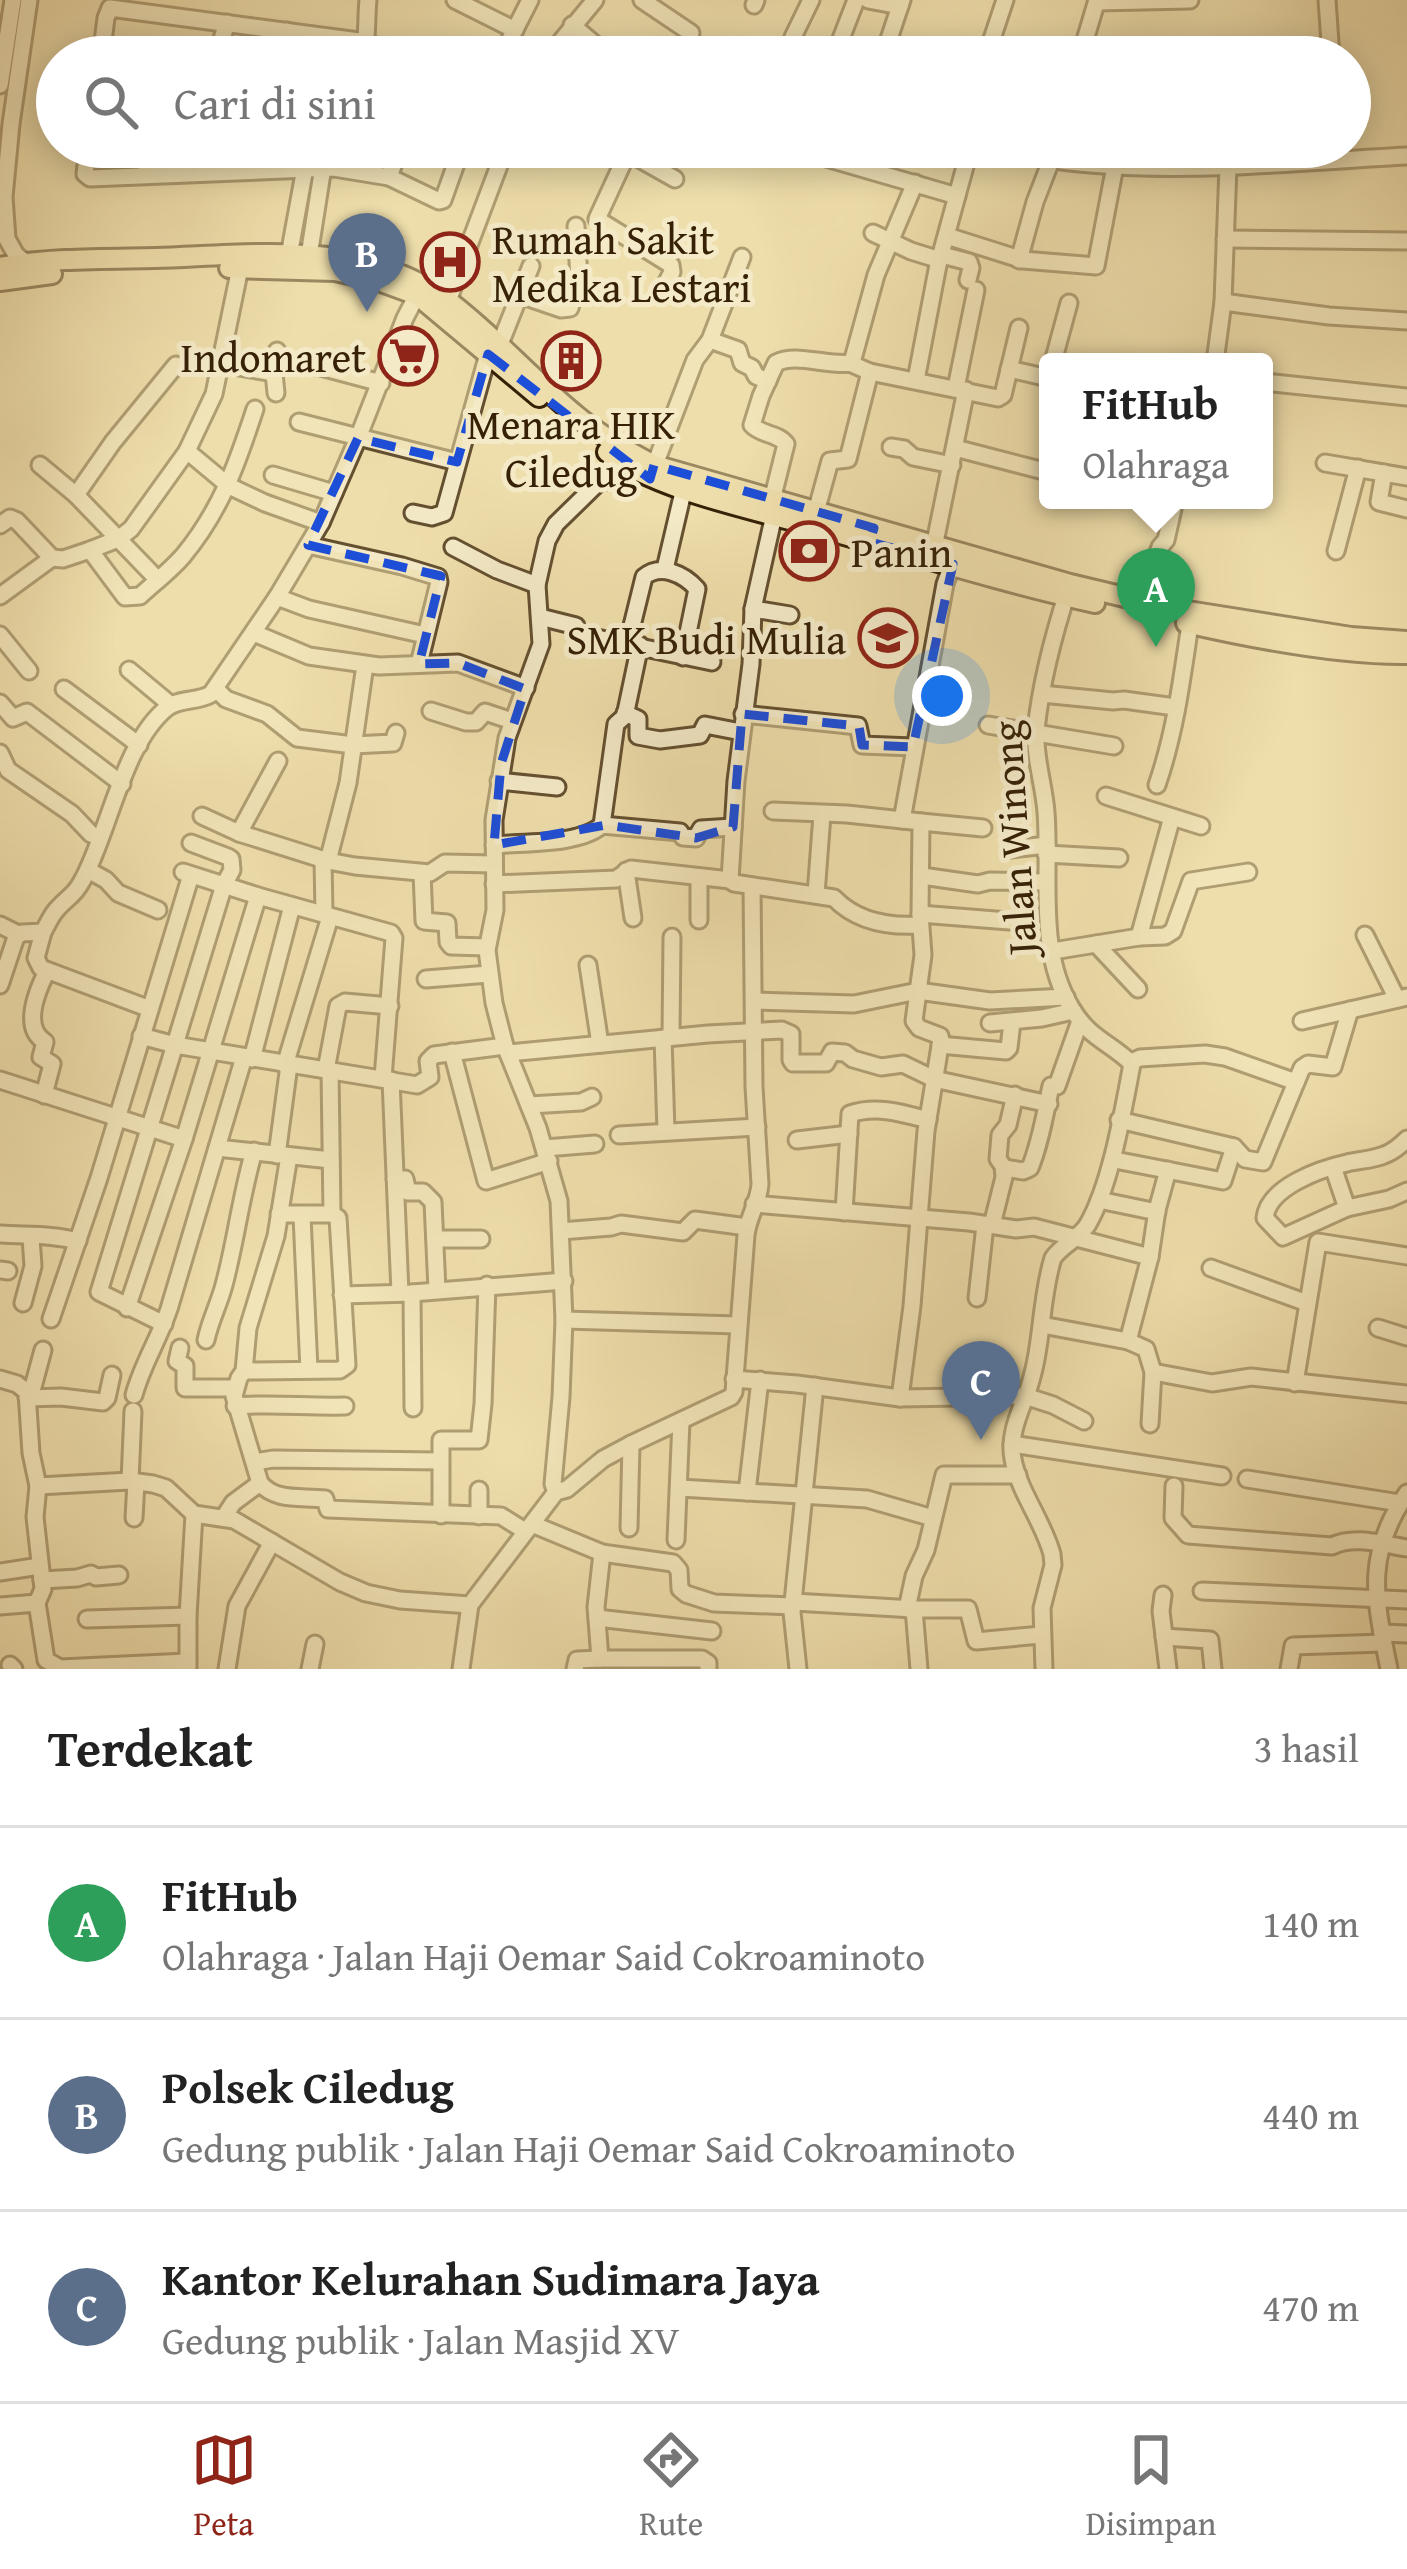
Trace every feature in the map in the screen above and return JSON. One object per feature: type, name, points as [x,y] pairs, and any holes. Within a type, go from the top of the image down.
[{"type":"main road","points":[[0,267],[25,262],[378,266],[413,278],[448,301],[494,349]]},
{"type":"main road","points":[[0,281],[39,274],[298,262],[376,280],[417,295],[494,349],[619,454],[684,488],[773,508],[816,512],[872,535]]},
{"type":"main road","points":[[652,471],[1190,624],[1407,654]]},
{"type":"main road","points":[[1068,590],[1255,623],[1407,641]]},
{"type":"street","points":[[0,85],[13,0]]},
{"type":"street","points":[[25,262],[11,248],[4,225],[6,124],[29,0]]},
{"type":"street","points":[[360,36],[368,0]]},
{"type":"street","points":[[455,0],[515,30]]},
{"type":"street","points":[[512,36],[530,0]]},
{"type":"street","points":[[564,36],[595,0]]},
{"type":"street","points":[[642,0],[692,33]]},
{"type":"street","points":[[793,36],[811,0]]},
{"type":"street","points":[[842,36],[856,0]]},
{"type":"street","points":[[868,0],[901,3],[890,36]]},
{"type":"street","points":[[993,36],[1005,0]]},
{"type":"street","points":[[1086,36],[1097,1],[1190,0]]},
{"type":"street","points":[[1328,0],[1330,36]]},
{"type":"street","points":[[103,36],[110,8],[312,36]]},
{"type":"street","points":[[223,36],[227,23]]},
{"type":"street","points":[[572,25],[585,36]]},
{"type":"street","points":[[285,36],[287,31]]},
{"type":"street","points":[[1371,154],[1407,156]]},
{"type":"street","points":[[86,168],[90,178],[294,168]]},
{"type":"street","points":[[146,175],[147,168]]},
{"type":"street","points":[[298,262],[314,168]]},
{"type":"street","points":[[322,168],[389,177],[436,200],[443,200],[454,168]]},
{"type":"street","points":[[389,177],[392,168]]},
{"type":"street","points":[[448,301],[499,168]]},
{"type":"street","points":[[616,168],[597,219],[670,265],[672,272],[662,293]]},
{"type":"street","points":[[656,168],[675,179]]},
{"type":"street","points":[[869,168],[957,196]]},
{"type":"street","points":[[916,380],[965,168]]},
{"type":"street","points":[[1019,260],[1046,168]]},
{"type":"street","points":[[946,236],[1019,260],[1098,265],[1114,168]]},
{"type":"street","points":[[1216,353],[1228,168]]},
{"type":"street","points":[[853,363],[876,275],[915,183]]},
{"type":"street","points":[[520,295],[561,310],[570,308],[579,279],[576,226]]},
{"type":"street","points":[[873,233],[941,257],[967,260],[971,266],[953,457],[933,552]]},
{"type":"street","points":[[1226,239],[1407,241]]},
{"type":"street","points":[[652,471],[742,257]]},
{"type":"street","points":[[413,513],[432,517],[444,513],[494,349],[531,266]]},
{"type":"street","points":[[0,596],[52,558],[90,550],[131,529],[187,451],[214,394],[240,268]]},
{"type":"street","points":[[150,1009],[37,964],[43,932],[61,904],[73,897],[103,843],[139,745],[171,705],[202,699],[216,689],[321,523],[417,295]]},
{"type":"street","points":[[1223,302],[1407,321]]},
{"type":"street","points":[[1055,353],[1069,303]]},
{"type":"street","points":[[730,880],[753,608],[786,444],[752,425],[776,363],[785,358],[853,363],[870,372],[1001,397],[1019,328]]},
{"type":"street","points":[[710,340],[738,350],[742,363],[768,381]]},
{"type":"street","points":[[275,393],[277,351]]},
{"type":"street","points":[[302,362],[381,383]]},
{"type":"street","points":[[221,364],[274,373]]},
{"type":"street","points":[[76,495],[176,365]]},
{"type":"street","points":[[1009,369],[1039,376]]},
{"type":"street","points":[[816,512],[830,461],[848,459],[870,372]]},
{"type":"street","points":[[1273,383],[1407,397]]},
{"type":"street","points":[[90,550],[125,597],[140,596],[197,538],[229,486],[256,409]]},
{"type":"street","points":[[299,422],[457,462]]},
{"type":"street","points":[[891,447],[913,457],[953,457],[1039,470]]},
{"type":"street","points":[[187,451],[229,486],[321,523]]},
{"type":"street","points":[[556,1492],[564,1321],[559,1201],[547,1154],[506,1049],[487,946],[495,910],[499,781],[512,721],[541,644],[538,585],[544,551],[563,515],[601,480],[619,454]]},
{"type":"street","points":[[1325,463],[1407,477]]},
{"type":"street","points":[[40,465],[76,495],[158,580]]},
{"type":"street","points":[[1336,551],[1358,468]]},
{"type":"street","points":[[1384,473],[1379,502],[1407,509]]},
{"type":"street","points":[[272,475],[334,493]]},
{"type":"street","points":[[601,480],[620,483]]},
{"type":"street","points":[[665,569],[684,488]]},
{"type":"street","points":[[1140,601],[1166,540],[1173,509]]},
{"type":"street","points":[[0,525],[10,518],[17,521],[52,558]]},
{"type":"street","points":[[308,545],[438,577],[418,664]]},
{"type":"street","points":[[452,547],[538,585]]},
{"type":"street","points":[[902,820],[945,584],[955,558]]},
{"type":"street","points":[[494,845],[583,836],[602,825],[616,724],[625,713],[647,572],[665,569],[697,589],[683,657]]},
{"type":"street","name":"Jalan Winong","points":[[1068,590],[1052,645],[1036,735],[1044,790],[1052,951],[1073,1009]]},
{"type":"street","points":[[277,597],[309,609],[425,635]]},
{"type":"street","points":[[753,608],[790,615]]},
{"type":"street","points":[[540,617],[712,662]]},
{"type":"street","points":[[1157,785],[1171,745],[1190,624]]},
{"type":"street","points":[[254,633],[309,656],[365,665],[458,663],[526,688]]},
{"type":"street","points":[[0,635],[29,671]]},
{"type":"street","points":[[365,665],[348,783],[326,860],[327,916],[287,1065],[276,1236],[248,1328],[236,1397],[264,1489],[275,1495],[325,1499],[328,1509],[501,1516],[602,1553],[673,1563],[680,1570],[680,1589],[703,1600],[968,1610],[976,1641],[1041,1635]]},
{"type":"street","points":[[129,670],[171,705]]},
{"type":"street","points":[[64,689],[139,745]]},
{"type":"street","points":[[216,689],[229,701],[263,712],[297,738],[353,746],[393,742],[396,734]]},
{"type":"street","points":[[1042,694],[1175,707]]},
{"type":"street","points":[[2,708],[13,718],[27,712],[122,784]]},
{"type":"street","points":[[431,711],[471,723],[484,712],[512,721]]},
{"type":"street","points":[[625,713],[638,718],[638,736],[658,740],[700,735],[706,725],[858,726],[862,745],[913,747]]},
{"type":"street","points":[[988,725],[1114,746]]},
{"type":"street","points":[[0,753],[8,770],[72,814],[103,843]]},
{"type":"street","points":[[239,832],[278,761]]},
{"type":"street","points":[[499,781],[557,787]]},
{"type":"street","points":[[1106,796],[1201,826]]},
{"type":"street","points":[[773,811],[983,828]]},
{"type":"street","points":[[816,894],[822,815]]},
{"type":"street","points":[[202,816],[326,860],[379,870],[433,873],[445,863],[494,864]]},
{"type":"street","points":[[1139,937],[1172,817]]},
{"type":"street","points":[[900,1398],[940,1045],[940,1036],[914,1021],[923,955],[921,822]]},
{"type":"street","points":[[602,825],[680,832],[695,838],[702,829],[733,827]]},
{"type":"street","points":[[164,1324],[101,1294],[99,1288],[232,870],[231,860],[190,843]]},
{"type":"street","points":[[1011,849],[1119,858]]},
{"type":"street","points":[[494,884],[616,879],[631,869],[816,894],[836,899],[866,920],[891,926],[920,920],[1021,922]]},
{"type":"street","points":[[88,870],[118,893],[158,910]]},
{"type":"street","points":[[626,871],[633,919]]},
{"type":"street","points":[[1052,951],[1170,934],[1191,881],[1248,872]]},
{"type":"street","points":[[51,1319],[117,1118],[187,873],[391,933],[394,938],[387,1079],[412,1408]]},
{"type":"street","points":[[422,873],[424,921],[448,923],[451,946],[487,946]]},
{"type":"street","points":[[922,875],[978,884],[1045,882]]},
{"type":"street","points":[[699,877],[700,920]]},
{"type":"street","points":[[461,1669],[470,1605],[556,1492],[567,1489],[603,1459],[731,1397],[747,1227],[759,1192],[752,886]]},
{"type":"street","points":[[127,1308],[258,896]]},
{"type":"street","points":[[134,1518],[133,1403],[140,1372],[164,1324],[292,906]]},
{"type":"street","points":[[0,926],[18,934],[43,932]]},
{"type":"street","points":[[0,985],[18,934]]},
{"type":"street","points":[[1302,1021],[1402,998],[1365,935]]},
{"type":"street","points":[[666,1131],[672,938]]},
{"type":"street","points":[[1096,944],[1138,989]]},
{"type":"street","points":[[588,965],[600,1044]]},
{"type":"street","points":[[44,1095],[52,1064],[41,1057],[45,1042],[32,1030],[35,996],[47,971]]},
{"type":"street","points":[[426,980],[489,974]]},
{"type":"street","points":[[754,1001],[854,1004],[918,991],[1073,1009],[1106,1046],[1131,1062]]},
{"type":"street","points":[[332,1214],[328,1070],[338,1006],[346,1002],[390,1006]]},
{"type":"street","points":[[990,1023],[1073,1009]]},
{"type":"street","points":[[1004,1168],[1030,1168],[1050,1086],[1057,1087],[1073,1009]]},
{"type":"street","points":[[1119,1120],[1234,1147],[1245,1159],[1260,1163],[1306,1064],[1333,1068],[1350,1010]]},
{"type":"street","points":[[940,1045],[1006,1051],[1012,1022]]},
{"type":"street","points":[[141,1036],[287,1065],[422,1084],[430,1077],[430,1057],[452,1052],[790,1032],[795,1064],[826,1063],[831,1052],[842,1053],[881,1067],[903,1064],[934,1079],[1049,1104]]},
{"type":"street","points":[[452,1052],[486,1181],[547,1154],[595,1144]]},
{"type":"street","points":[[1131,1062],[1204,1054],[1296,1082]]},
{"type":"street","points":[[1044,1669],[1042,1608],[1052,1554],[1012,1455],[1017,1444],[1016,1420],[1033,1373],[1053,1258],[1084,1230],[1100,1200],[1131,1062]]},
{"type":"street","points":[[0,1080],[184,1138]]},
{"type":"street","points":[[976,1298],[988,1225],[1003,1186],[1000,1135],[1008,1124],[1015,1095]]},
{"type":"street","points":[[529,1105],[581,1102],[592,1096]]},
{"type":"street","points":[[844,1212],[850,1114],[898,1112],[928,1120]]},
{"type":"street","points":[[619,1135],[757,1127]]},
{"type":"street","points":[[797,1140],[849,1134]]},
{"type":"street","points":[[1407,1139],[1386,1155],[1297,1181],[1266,1208],[1265,1218],[1283,1237],[1347,1208],[1407,1191]]},
{"type":"street","points":[[1120,1161],[1223,1181],[1234,1147]]},
{"type":"street","points":[[217,1148],[331,1160]]},
{"type":"street","points":[[206,1340],[225,1283],[254,1151]]},
{"type":"street","points":[[1333,1167],[1347,1208]]},
{"type":"street","points":[[1128,1342],[1168,1170]]},
{"type":"street","points":[[394,1179],[405,1179],[408,1192],[423,1192],[434,1202],[437,1290]]},
{"type":"street","points":[[1100,1200],[1157,1212]]},
{"type":"street","points":[[754,1204],[1034,1227],[1150,1257]]},
{"type":"street","points":[[244,1370],[340,1370],[347,1365],[336,1215],[279,1214]]},
{"type":"street","points":[[302,1216],[309,1370]]},
{"type":"street","points":[[561,1231],[624,1224],[683,1232],[695,1220],[747,1227]]},
{"type":"street","points":[[0,1234],[78,1240]]},
{"type":"street","points":[[23,1303],[33,1266],[32,1238]]},
{"type":"street","points":[[435,1239],[481,1239]]},
{"type":"street","points":[[1295,1383],[1318,1242],[1407,1256]]},
{"type":"street","points":[[1211,1268],[1307,1303]]},
{"type":"street","points":[[342,1295],[564,1281]]},
{"type":"street","points":[[441,1514],[441,1440],[479,1440],[487,1285]]},
{"type":"street","points":[[564,1321],[738,1325]]},
{"type":"street","points":[[1042,1325],[1147,1349],[1154,1372],[1150,1424]]},
{"type":"street","points":[[1378,1328],[1407,1336]]},
{"type":"street","points":[[180,1348],[177,1361],[185,1366],[184,1388],[345,1406]]},
{"type":"street","points":[[27,1395],[43,1350]]},
{"type":"street","points":[[1154,1372],[1212,1383],[1251,1377],[1407,1394]]},
{"type":"street","points":[[27,1395],[106,1401],[112,1375]]},
{"type":"street","points":[[0,1379],[17,1384],[27,1395],[38,1486],[35,1517],[42,1592],[37,1603],[46,1660],[60,1668],[188,1665],[194,1514]]},
{"type":"street","points":[[734,1379],[900,1398],[1025,1396],[1084,1421]]},
{"type":"street","points":[[748,1492],[760,1380]]},
{"type":"street","points":[[798,1669],[794,1604],[815,1386]]},
{"type":"street","points":[[676,1540],[682,1421]]},
{"type":"street","points":[[628,1528],[631,1444]]},
{"type":"street","points":[[1017,1444],[1222,1476]]},
{"type":"street","points":[[255,1462],[440,1461]]},
{"type":"street","points":[[919,1669],[910,1609],[914,1576],[926,1550],[944,1475],[1018,1475]]},
{"type":"street","points":[[1247,1479],[1404,1498],[1381,1544],[1376,1566],[1382,1638],[1397,1664]]},
{"type":"street","points":[[38,1486],[137,1482],[166,1488],[194,1514],[224,1517],[340,1582],[400,1600],[470,1605]]},
{"type":"street","points":[[224,1517],[233,1503],[260,1483]]},
{"type":"street","points":[[1174,1486],[1173,1518],[1188,1535],[1332,1546],[1346,1540],[1407,1548]]},
{"type":"street","points":[[680,1488],[867,1499],[933,1518]]},
{"type":"street","points":[[479,1490],[479,1516]]},
{"type":"street","points":[[227,1669],[237,1606],[272,1542]]},
{"type":"street","points":[[600,1659],[597,1596],[602,1553]]},
{"type":"street","points":[[0,1572],[76,1578],[118,1575]]},
{"type":"street","points":[[1202,1591],[1407,1600]]},
{"type":"street","points":[[1163,1595],[1168,1669]]},
{"type":"street","points":[[0,1606],[37,1603]]},
{"type":"street","points":[[87,1619],[188,1616]]},
{"type":"street","points":[[597,1618],[712,1631]]},
{"type":"street","points":[[1289,1669],[1291,1648],[1407,1634]]},
{"type":"street","points":[[1164,1637],[1210,1640],[1213,1669]]},
{"type":"street","points":[[310,1669],[316,1644]]},
{"type":"street","points":[[575,1669],[579,1659],[662,1664],[704,1660],[708,1669]]},
{"type":"highlighted area","points":[[488,354],[650,479],[654,465],[874,528],[870,542],[953,564],[913,747],[862,745],[859,726],[742,714],[733,827],[696,838],[606,825],[494,845],[501,764],[525,689],[458,663],[419,664],[441,576],[308,545],[358,438],[457,462]]},
{"type":"place","name":"Rumah Sakit Medika Lestari","points":[[450,262]]},
{"type":"place","name":"Polsek Ciledug","points":[[367,312]]},
{"type":"place","name":"Indomaret","points":[[408,356]]},
{"type":"place","name":"Menara HIK Ciledug","points":[[571,361]]},
{"type":"place","name":"Panin","points":[[809,551]]},
{"type":"place","name":"SMK Budi Mulia","points":[[888,638]]},
{"type":"place","name":"FitHub","points":[[1156,647]]},
{"type":"place","name":"Kantor Kelurahan Sudimara Jaya","points":[[981,1440]]}]
